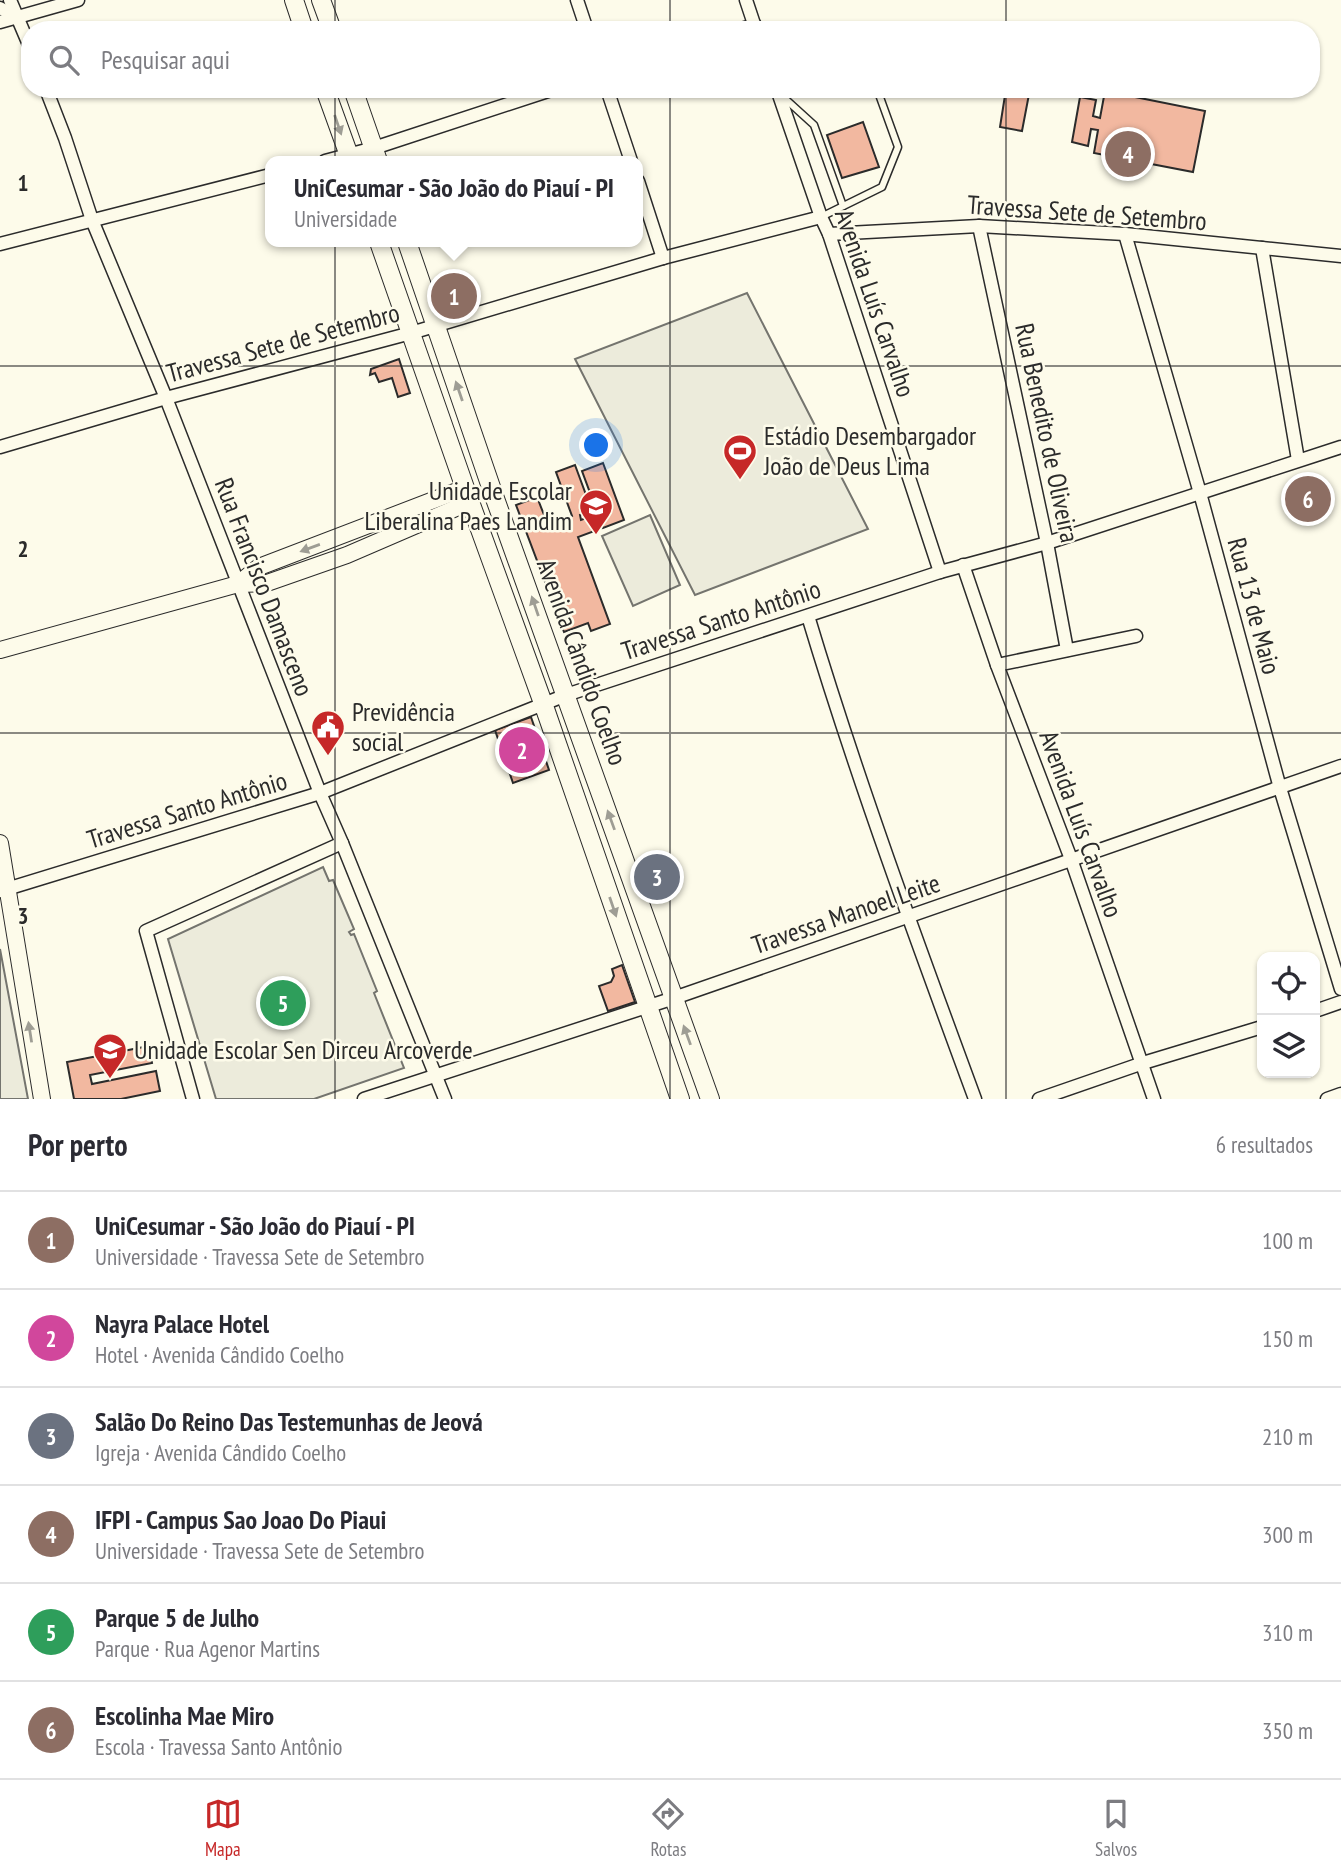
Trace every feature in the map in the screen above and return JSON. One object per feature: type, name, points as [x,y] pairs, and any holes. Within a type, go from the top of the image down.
[{"type":"main road","points":[[294,0],[301,21]]},
{"type":"main road","points":[[321,0],[329,21]]},
{"type":"main road","points":[[328,98],[349,156]]},
{"type":"main road","points":[[356,98],[376,155]]},
{"type":"main road","name":"Avenida Cândido Coelho","points":[[381,247],[680,1099]]},
{"type":"main road","name":"Avenida Cândido Coelho","points":[[409,247],[710,1099]]},
{"type":"street","points":[[10,0],[21,24]]},
{"type":"street","points":[[0,22],[78,0]]},
{"type":"street","points":[[576,0],[584,21]]},
{"type":"street","points":[[746,0],[753,21]]},
{"type":"street","points":[[0,8],[18,17]]},
{"type":"street","name":"Rua Francisco Damasceno","points":[[49,98],[92,220],[166,398],[320,793],[445,1099]]},
{"type":"street","points":[[376,155],[530,98]]},
{"type":"street","points":[[610,98],[629,156]]},
{"type":"street","name":"Avenida Luís Carvalho","points":[[784,98],[940,572]]},
{"type":"street","points":[[0,244],[265,176]]},
{"type":"street","points":[[643,196],[663,258]]},
{"type":"street","name":"Travessa Sete de Setembro","points":[[0,447],[166,398],[411,333],[663,258],[821,217]]},
{"type":"street","name":"Travessa Sete de Setembro","points":[[829,234],[979,226],[1125,234],[1341,256]]},
{"type":"street","name":"Rua Benedito de Oliveira","points":[[979,226],[1067,650]]},
{"type":"street","name":"Rua 13 de Maio","points":[[1125,234],[1200,493],[1280,788],[1341,989]]},
{"type":"street","points":[[1262,248],[1298,460]]},
{"type":"street","name":"Travessa Santo Antônio","points":[[4,889],[320,793],[542,703],[940,572],[1047,544],[1341,447]]},
{"type":"street","points":[[238,584],[259,567],[342,536],[467,495]]},
{"type":"street","points":[[0,650],[238,584],[267,583],[347,555],[467,495]]},
{"type":"street","points":[[342,536],[347,555]]},
{"type":"street","name":"Avenida Luís Carvalho","points":[[963,565],[997,665],[1071,859],[1154,1099]]},
{"type":"street","points":[[807,616],[908,917],[975,1099]]},
{"type":"street","points":[[997,665],[1136,636]]},
{"type":"street","name":"Travessa Manoel Leite","points":[[364,1099],[674,998],[1341,766]]},
{"type":"street","points":[[0,843],[4,889],[42,1099]]},
{"type":"street","points":[[193,1099],[146,932],[342,843]]},
{"type":"street","points":[[1320,1009],[1341,1003]]},
{"type":"street","points":[[1039,1099],[1143,1063],[1257,1029]]},
{"type":"street","points":[[1327,1099],[1341,1094]]},
{"type":"lane","points":[[789,98],[814,125],[843,206]]},
{"type":"lane","points":[[821,217],[882,187],[898,147],[880,98]]},
{"type":"shaded area","name":"Estádio Desembargador João de Deus Lima","points":[[747,293],[868,529],[695,595],[575,359]]},
{"type":"shaded area","points":[[650,515],[680,585],[633,606],[602,536]]},
{"type":"shaded area","points":[[323,867],[329,881],[333,880],[354,929],[349,932],[354,934],[404,1068],[314,1099],[216,1099],[168,939]]},
{"type":"shaded area","points":[[0,949],[28,1099],[0,1099]]},
{"type":"building","points":[[1005,98],[1028,98],[1022,131],[1000,127]]},
{"type":"building","points":[[1080,98],[1096,100],[1093,116],[1100,118],[1104,98],[1140,98],[1205,111],[1193,172],[1094,153],[1098,130],[1091,129],[1088,146],[1072,142]]},
{"type":"building","points":[[863,122],[879,167],[842,178],[827,135]]},
{"type":"building","points":[[399,359],[410,393],[398,397],[392,378],[379,382],[375,373],[370,375],[371,369]]},
{"type":"building","points":[[603,463],[624,520],[603,528],[582,471]]},
{"type":"building","points":[[575,465],[592,511],[580,515],[581,520],[595,515],[600,529],[578,537],[610,624],[591,631],[588,623],[564,632],[516,505],[537,497],[548,525],[572,516],[556,472]]},
{"type":"building","points":[[531,717],[549,770],[513,783],[495,730]]},
{"type":"building","points":[[622,965],[635,1002],[608,1011],[599,986],[611,982],[614,976],[612,969]]},
{"type":"building","name":"Unidade Escolar Sen Dirceu Arcoverde","points":[[149,1046],[152,1063],[90,1075],[92,1084],[156,1071],[160,1091],[121,1099],[74,1099],[67,1062]]},
{"type":"place","name":"IFPI - Campus Sao Joao Do Piaui","points":[[1128,154]]},
{"type":"place","name":"UniCesumar - São João do Piauí - PI","points":[[454,296]]},
{"type":"place","name":"Estádio Desembargador João de Deus Lima","points":[[740,481]]},
{"type":"place","name":"Escolinha Mae Miro","points":[[1308,499]]},
{"type":"place","name":"Unidade Escolar Liberalina Paes Landim","points":[[596,536]]},
{"type":"place","name":"Nayra Palace Hotel","points":[[522,750]]},
{"type":"place","name":"Previdência social","points":[[328,757]]},
{"type":"place","name":"Salão Do Reino Das Testemunhas de Jeová","points":[[657,877]]},
{"type":"place","name":"Parque 5 de Julho","points":[[283,1003]]},
{"type":"place","name":"Unidade Escolar Sen Dirceu Arcoverde","points":[[110,1080]]}]
